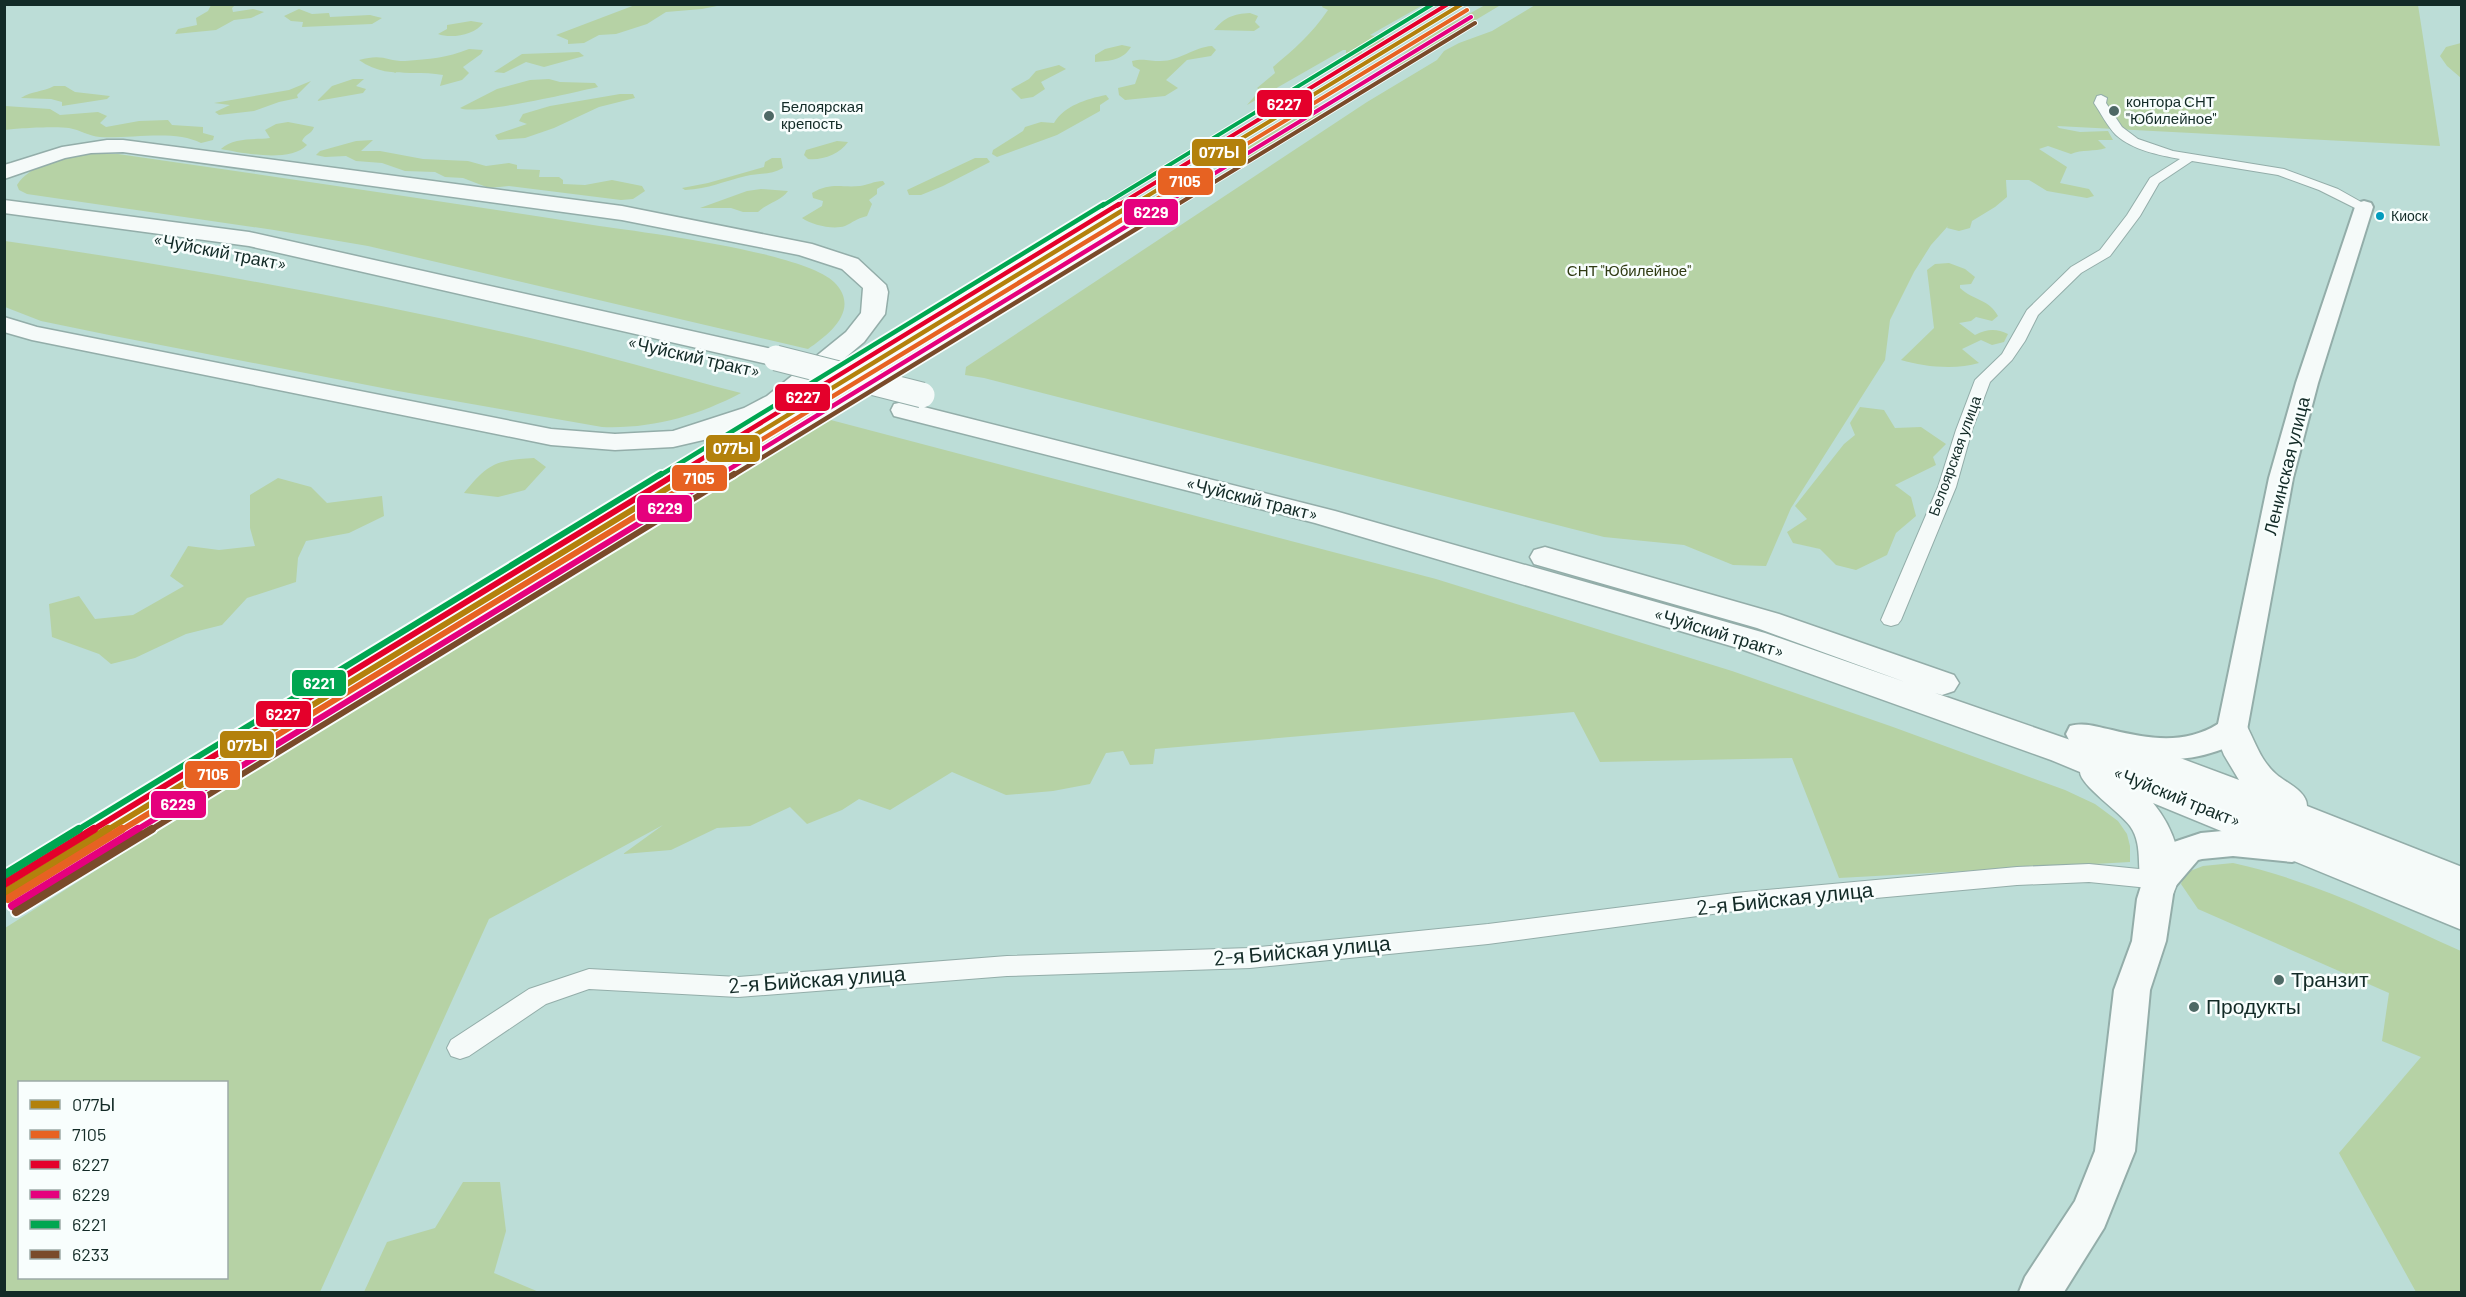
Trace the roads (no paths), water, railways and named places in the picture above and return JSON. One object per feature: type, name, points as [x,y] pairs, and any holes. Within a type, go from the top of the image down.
[{"type":"highway","points":[[4,173],[66,150],[97,145],[123,146],[622,213],[804,249],[850,264],[868,278],[876,292],[873,314],[855,337],[776,402],[754,414],[702,432],[645,442],[551,437],[32,333],[4,324]]},
{"type":"highway","name":"«Чуйский тракт»","points":[[4,206],[249,239],[913,402],[1325,517],[1754,641],[2072,742],[2317,839],[2462,884]]},
{"type":"highway","name":"«Чуйский тракт»","points":[[4,219],[227,251],[769,365]]},
{"type":"highway","points":[[2232,730],[2247,767],[2317,839]]},
{"type":"highway","points":[[2072,742],[2146,820],[2157,847],[2160,881]]},
{"type":"highway","name":"«Чуйский тракт»","points":[[2317,839],[2462,914]]},
{"type":"street","points":[[2101,98],[2100,103],[2121,134],[2140,146],[2277,171],[2329,189],[2364,207]]},
{"type":"street","name":"Белоярская улица","points":[[1891,620],[1947,487],[1964,430],[1983,380],[2007,357],[2032,313],[2076,270],[2105,253],[2133,216],[2154,181],[2191,157]]},
{"type":"street","name":"Ленинская улица","points":[[2232,730],[2281,478],[2307,383],[2364,207]]},
{"type":"street","points":[[2072,742],[2179,752],[2217,742],[2232,730]]},
{"type":"street","points":[[2040,1293],[2090,1214],[2115,1150],[2132,990],[2149,941],[2154,899],[2160,881],[2186,851],[2201,846],[2317,839]]},
{"type":"street","name":"2-я Бийская улица","points":[[460,1048],[538,996],[590,979],[738,987],[1007,966],[1250,958],[1488,934],[1735,902],[2017,876],[2089,873],[2160,881]]},
{"type":"place","name":"контора СНТ \"Юбилейное\"","points":[[2114,111]]},
{"type":"place","name":"Белоярская крепость","points":[[769,116]]},
{"type":"place","name":"Киоск","points":[[2380,216]]},
{"type":"place","name":"Транзит","points":[[2279,980]]},
{"type":"place","name":"Продукты","points":[[2194,1007]]},
{"type":"park label","name":"СНТ \"Юбилейное\"","points":[[1629,271]]}]
